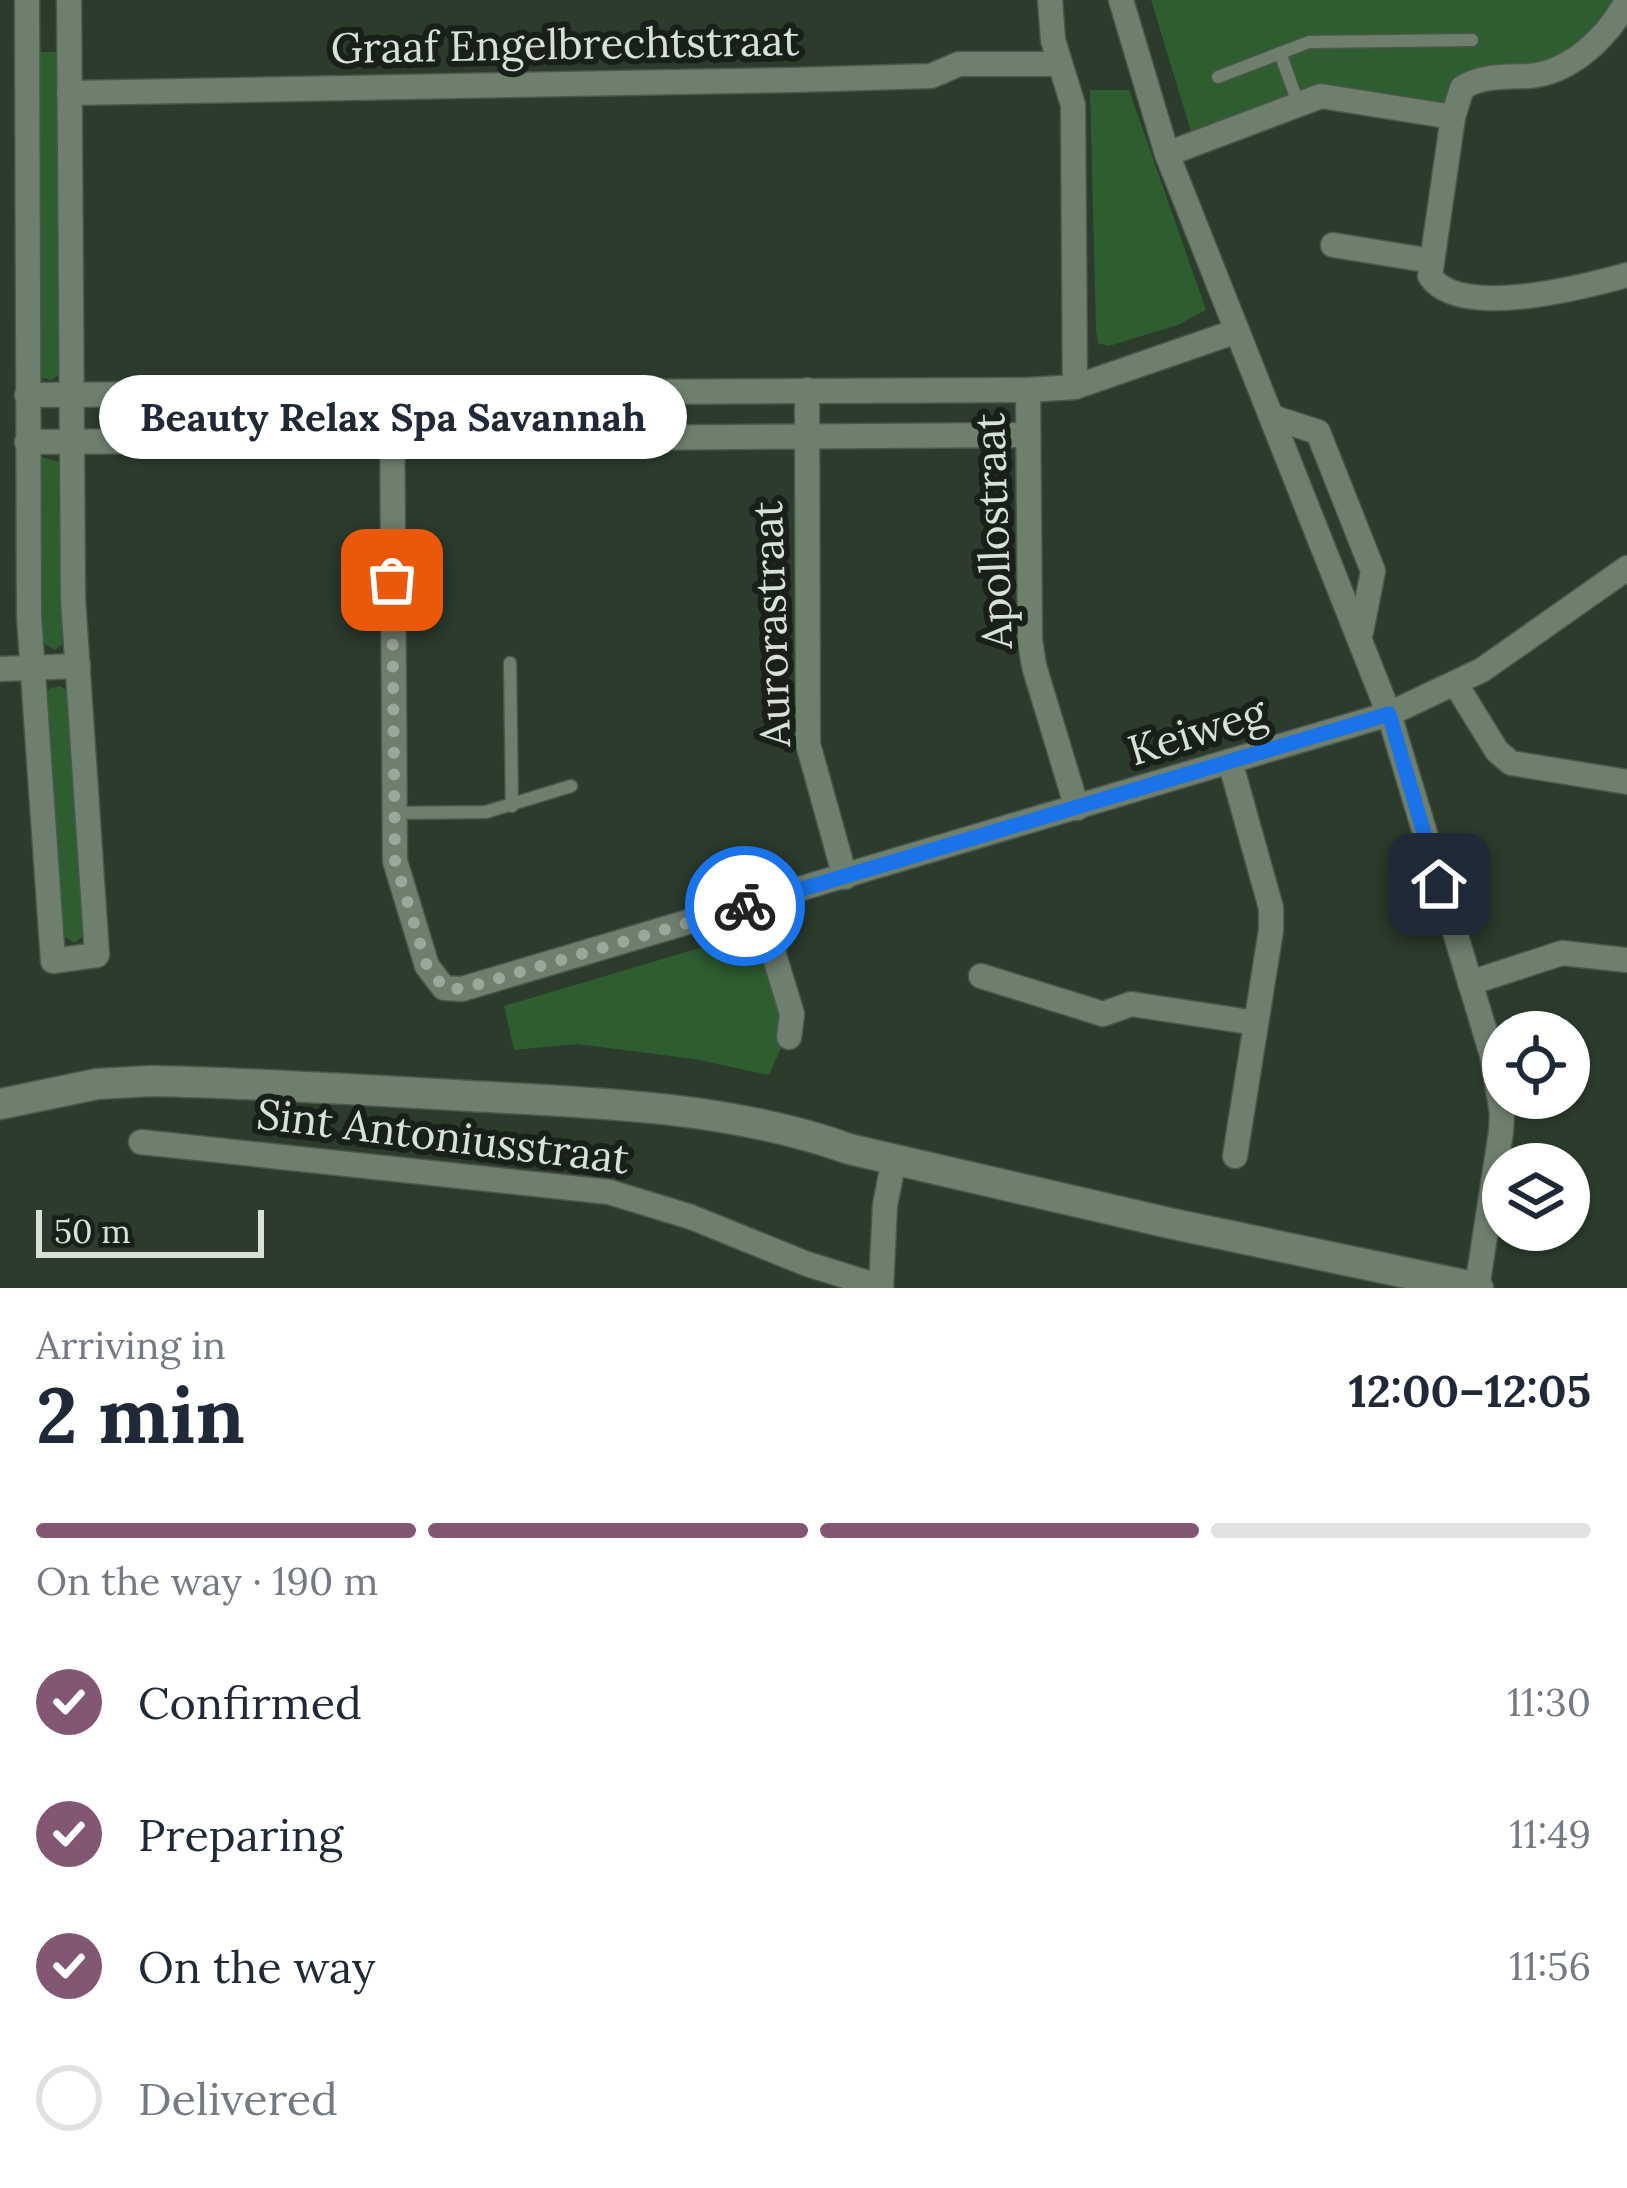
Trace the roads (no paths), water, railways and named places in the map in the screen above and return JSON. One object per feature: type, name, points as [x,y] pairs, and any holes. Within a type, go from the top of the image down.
[{"type":"main road","name":"Sint Antoniusstraat","points":[[0,1104],[97,1084],[201,1082],[632,1106],[724,1118],[1478,1288]]},
{"type":"street","points":[[27,0],[27,442],[33,669],[53,961],[98,955],[78,666],[70,441],[70,0]]},
{"type":"street","points":[[1050,0],[1052,40],[1073,105],[1075,387]]},
{"type":"street","points":[[1121,0],[1167,154],[1361,634],[1492,1055],[1502,1113],[1478,1288]]},
{"type":"street","points":[[1627,2],[1594,46],[1563,65],[1537,75],[1472,81],[1462,88],[1453,117],[1430,276],[1450,294],[1514,297],[1560,292],[1627,275]]},
{"type":"street","name":"Graaf Engelbrechtstraat","points":[[69,92],[792,80],[931,76],[959,64],[1059,64]]},
{"type":"street","points":[[1167,154],[1321,96],[1453,117]]},
{"type":"street","points":[[1333,245],[1432,261]]},
{"type":"street","points":[[27,395],[1028,390],[1075,387],[1237,331]]},
{"type":"street","name":"Aurorastraat","points":[[808,390],[808,744],[845,877]]},
{"type":"street","name":"Apollostraat","points":[[1028,390],[1030,640],[1077,808]]},
{"type":"street","points":[[392,393],[394,813]]},
{"type":"street","points":[[1275,418],[1318,432],[1373,571],[1361,634]]},
{"type":"street","points":[[27,442],[1028,436]]},
{"type":"street","name":"Keiweg","points":[[394,813],[395,861],[427,966],[444,988],[462,989],[1389,714],[1516,648],[1627,568]]},
{"type":"street","points":[[0,668],[78,666]]},
{"type":"street","points":[[1455,683],[1497,751],[1511,763],[1627,782]]},
{"type":"street","points":[[1230,761],[1271,908],[1235,1156]]},
{"type":"street","points":[[758,902],[792,1013],[789,1037]]},
{"type":"street","points":[[1470,983],[1562,953],[1627,960]]},
{"type":"street","points":[[981,976],[1102,1014],[1131,1004],[1256,1023]]},
{"type":"street","name":"Sint Antoniusstraat","points":[[141,1142],[609,1192],[692,1216],[807,1264],[880,1287],[885,1205],[894,1160]]},
{"type":"lane","points":[[1218,77],[1309,42],[1472,40]]},
{"type":"lane","points":[[1280,53],[1298,105]]},
{"type":"lane","points":[[510,663],[512,806]]},
{"type":"lane","points":[[394,813],[486,812],[572,786]]},
{"type":"place","name":"Beauty Relax Spa Savannah","points":[[392,580]]}]
